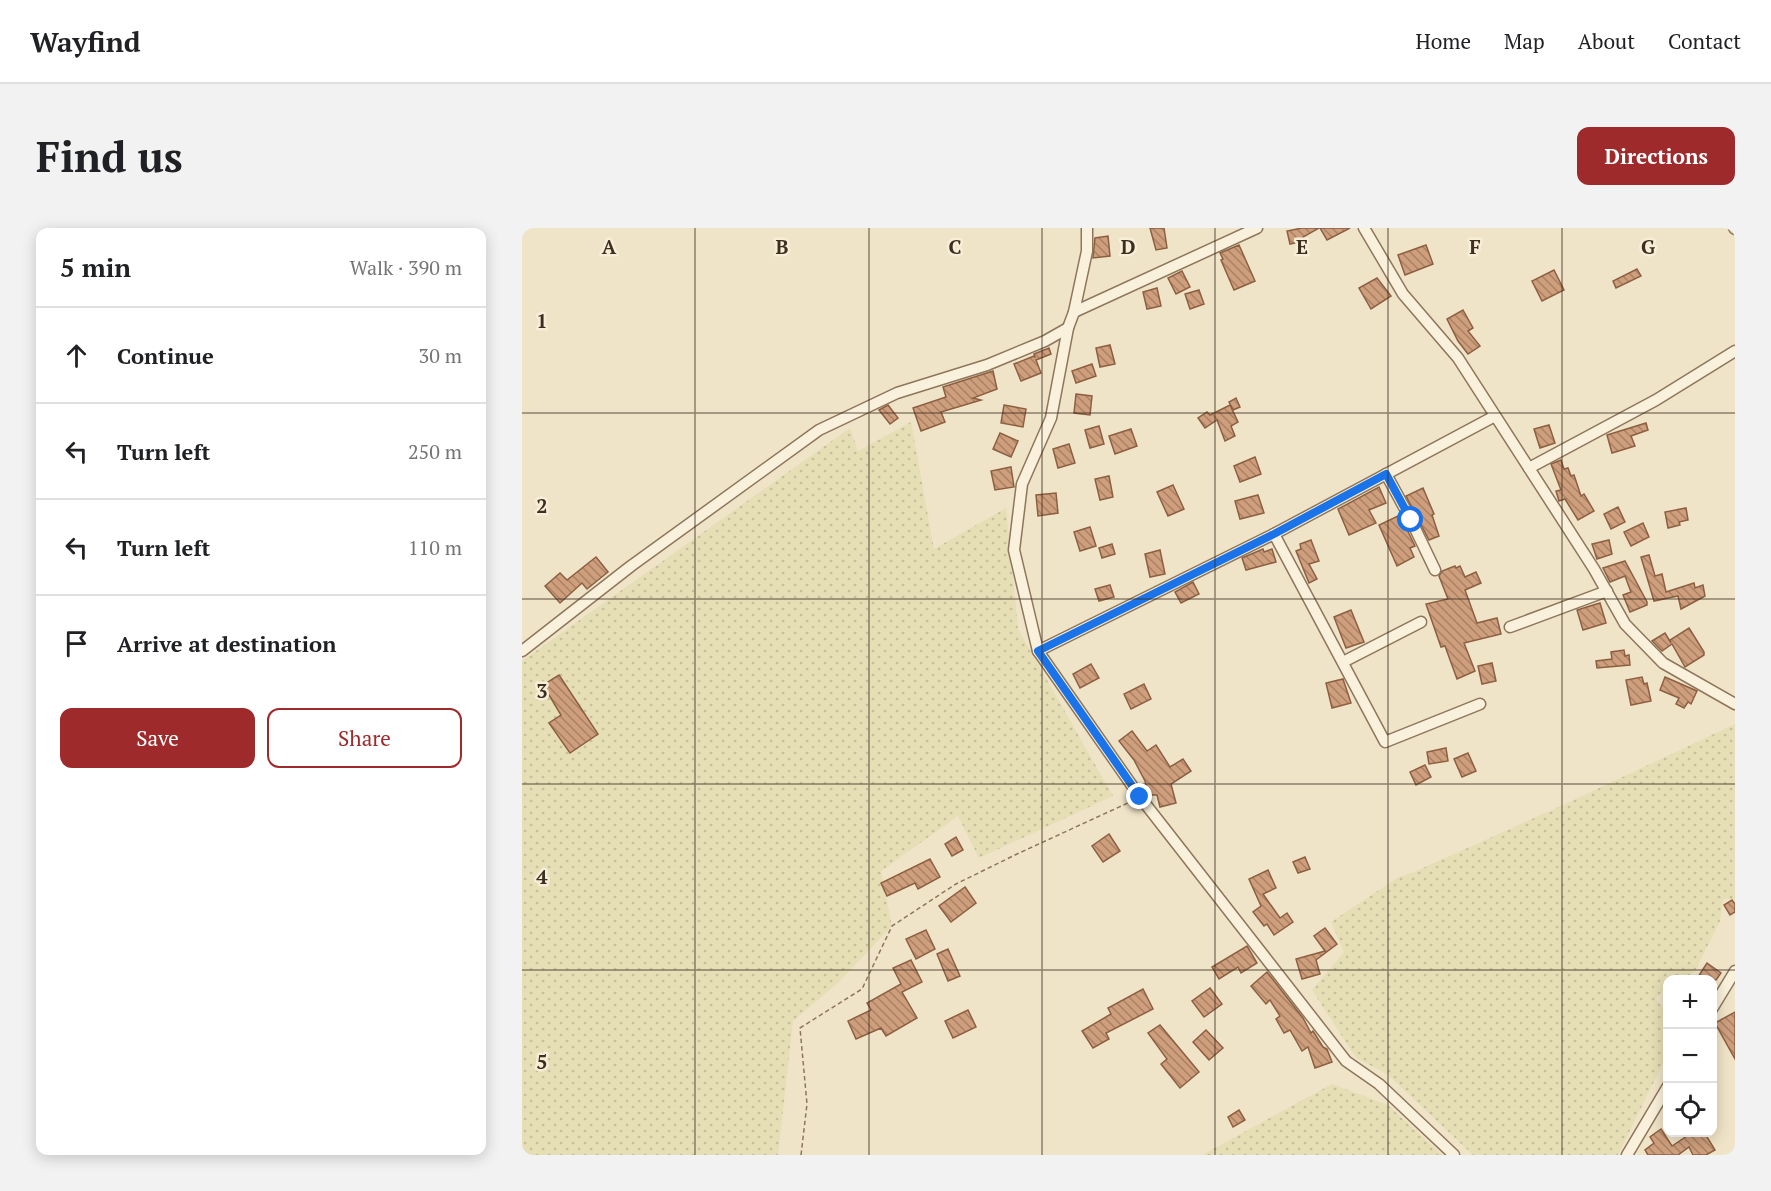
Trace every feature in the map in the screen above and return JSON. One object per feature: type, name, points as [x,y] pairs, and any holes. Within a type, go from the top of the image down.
[{"type":"street","points":[[1087,228],[1087,251],[1074,312],[1068,328],[1051,418],[1022,484],[1014,550],[1038,651],[1140,797],[1346,1061],[1379,1084],[1454,1155]]},
{"type":"street","points":[[1074,312],[1257,228]]},
{"type":"street","points":[[1364,228],[1403,294],[1458,358],[1625,624],[1663,663],[1735,704]]},
{"type":"street","points":[[522,651],[631,566],[819,430],[897,393],[987,365],[1045,341],[1068,328]]},
{"type":"street","points":[[1528,468],[1656,400],[1735,351]]},
{"type":"street","points":[[1038,651],[1274,534],[1495,416]]},
{"type":"street","points":[[1386,474],[1435,570]]},
{"type":"street","points":[[1274,534],[1385,742],[1480,704]]},
{"type":"street","points":[[1510,627],[1606,591]]},
{"type":"street","points":[[1343,662],[1420,622]]},
{"type":"street","points":[[1717,1003],[1735,971]]},
{"type":"street","points":[[1627,1155],[1663,1094]]},
{"type":"path","points":[[801,1155],[807,1104],[800,1028],[862,989],[892,926],[956,884],[1140,797]]},
{"type":"shaded area","points":[[911,422],[934,549],[1006,508],[1018,629],[1113,796],[979,858],[958,816],[881,871],[892,926],[838,983],[793,1021],[778,1155],[522,1155],[522,661],[850,428],[858,451]]},
{"type":"shaded area","points":[[1735,724],[1735,899],[1723,899],[1720,921],[1696,969],[1690,975],[1663,975],[1663,990],[1656,999],[1663,1008],[1663,1063],[1618,1155],[1473,1155],[1387,1074],[1356,1058],[1312,990],[1344,952],[1331,922],[1397,878],[1561,806]]},
{"type":"shaded area","points":[[1332,1084],[1388,1105],[1442,1155],[1202,1155]]},
{"type":"building","points":[[1150,228],[1164,228],[1167,248],[1156,250]]},
{"type":"building","points":[[1319,228],[1303,237],[1304,241],[1290,244],[1287,231]]},
{"type":"building","points":[[1320,228],[1350,228],[1327,240]]},
{"type":"building","points":[[1108,236],[1110,256],[1093,258],[1095,238]]},
{"type":"building","points":[[1239,245],[1255,281],[1234,290],[1220,253]]},
{"type":"building","points":[[1426,245],[1433,264],[1405,275],[1398,255]]},
{"type":"building","points":[[1637,269],[1641,276],[1616,288],[1613,281]]},
{"type":"building","points":[[1554,270],[1564,290],[1542,301],[1532,281]]},
{"type":"building","points":[[1182,271],[1190,287],[1176,294],[1168,278]]},
{"type":"building","points":[[1377,278],[1391,296],[1371,309],[1359,288]]},
{"type":"building","points":[[1157,288],[1161,306],[1147,309],[1143,292]]},
{"type":"building","points":[[1199,290],[1204,304],[1190,309],[1185,294]]},
{"type":"building","points":[[1463,310],[1473,328],[1468,331],[1480,346],[1468,354],[1458,341],[1447,319]]},
{"type":"building","points":[[1110,345],[1115,364],[1100,367],[1096,348]]},
{"type":"building","points":[[1049,348],[1051,354],[1036,360],[1041,373],[1021,381],[1014,364],[1034,356],[1035,358],[1034,354]]},
{"type":"building","points":[[1092,364],[1096,376],[1076,383],[1072,371]]},
{"type":"building","points":[[993,371],[997,389],[973,398],[981,400],[941,412],[945,422],[921,431],[913,408],[946,397],[943,387]]},
{"type":"building","points":[[1076,394],[1092,396],[1090,415],[1074,413]]},
{"type":"building","points":[[1236,398],[1240,407],[1233,410],[1229,402]]},
{"type":"building","points":[[888,405],[898,418],[890,424],[879,410]]},
{"type":"building","points":[[1004,405],[1026,409],[1023,427],[1001,423]]},
{"type":"building","points":[[1230,405],[1238,422],[1231,426],[1235,436],[1225,441],[1217,420],[1205,428],[1198,418],[1207,412],[1210,415]]},
{"type":"building","points":[[1646,423],[1648,430],[1631,436],[1635,446],[1612,453],[1607,435]]},
{"type":"building","points":[[1549,425],[1555,443],[1540,448],[1534,429]]},
{"type":"building","points":[[1099,426],[1104,444],[1090,448],[1085,430]]},
{"type":"building","points":[[1131,429],[1137,446],[1115,454],[1109,436]]},
{"type":"building","points":[[1000,433],[1018,441],[1011,457],[993,449]]},
{"type":"building","points":[[1069,444],[1075,463],[1058,468],[1053,449]]},
{"type":"building","points":[[1255,457],[1261,474],[1240,482],[1234,466]]},
{"type":"building","points":[[1561,460],[1564,469],[1568,468],[1571,476],[1574,475],[1581,496],[1584,494],[1594,511],[1578,520],[1565,499],[1559,501],[1556,491],[1561,490],[1551,464]]},
{"type":"building","points":[[1011,467],[1014,487],[995,490],[991,471]]},
{"type":"building","points":[[1109,476],[1113,497],[1100,500],[1095,479]]},
{"type":"building","points":[[1173,485],[1184,509],[1168,516],[1157,492]]},
{"type":"building","points":[[1379,487],[1386,503],[1369,510],[1376,523],[1349,535],[1338,509]]},
{"type":"building","points":[[1423,488],[1434,514],[1432,515],[1439,536],[1429,540],[1406,496]]},
{"type":"building","points":[[1056,493],[1058,513],[1038,516],[1036,495]]},
{"type":"building","points":[[1258,495],[1264,513],[1240,519],[1235,501]]},
{"type":"building","points":[[1618,507],[1625,522],[1611,529],[1604,514]]},
{"type":"building","points":[[1686,508],[1688,520],[1668,528],[1665,512]]},
{"type":"building","points":[[1400,515],[1415,546],[1410,548],[1414,557],[1397,566],[1379,525]]},
{"type":"building","points":[[1643,523],[1649,537],[1631,546],[1624,532]]},
{"type":"building","points":[[1090,527],[1096,546],[1080,551],[1074,532]]},
{"type":"building","points":[[1311,540],[1319,561],[1309,564],[1317,579],[1309,583],[1296,551],[1301,549],[1300,544]]},
{"type":"building","points":[[1609,540],[1612,554],[1597,559],[1592,544]]},
{"type":"building","points":[[1112,544],[1115,554],[1102,558],[1099,548]]},
{"type":"building","points":[[1263,549],[1264,552],[1272,549],[1276,562],[1246,570],[1242,558]]},
{"type":"building","points":[[1160,550],[1165,574],[1150,577],[1145,554]]},
{"type":"building","points":[[1649,555],[1655,576],[1662,574],[1666,592],[1694,583],[1695,588],[1703,585],[1705,596],[1681,609],[1678,596],[1654,601],[1641,557]]},
{"type":"building","points":[[596,557],[608,572],[587,589],[582,583],[560,603],[545,586],[560,573],[567,580]]},
{"type":"building","points":[[1625,561],[1647,602],[1647,605],[1630,612],[1623,595],[1631,592],[1625,576],[1610,582],[1603,568]]},
{"type":"building","points":[[1455,566],[1456,568],[1460,566],[1465,577],[1476,572],[1481,583],[1465,590],[1477,623],[1497,618],[1501,634],[1464,643],[1475,671],[1457,679],[1445,646],[1441,647],[1426,604],[1448,599],[1439,576],[1442,571]]},
{"type":"building","points":[[1193,582],[1199,594],[1181,603],[1175,592]]},
{"type":"building","points":[[1110,585],[1114,597],[1099,601],[1095,589]]},
{"type":"building","points":[[1600,603],[1606,623],[1583,630],[1577,610]]},
{"type":"building","points":[[1351,610],[1364,642],[1346,648],[1334,617]]},
{"type":"building","points":[[1689,628],[1704,655],[1685,667],[1672,644],[1662,651],[1652,641],[1665,633],[1671,643],[1670,640]]},
{"type":"building","points":[[1624,650],[1625,656],[1629,655],[1630,665],[1597,668],[1596,661],[1612,659],[1611,652]]},
{"type":"building","points":[[1492,663],[1496,681],[1482,684],[1478,666]]},
{"type":"building","points":[[1091,664],[1099,678],[1080,688],[1073,674]]},
{"type":"building","points":[[559,675],[598,734],[570,753],[549,723],[561,715],[543,685]]},
{"type":"building","points":[[1642,677],[1644,684],[1647,683],[1651,701],[1631,705],[1626,680]]},
{"type":"building","points":[[1665,677],[1697,691],[1691,704],[1688,702],[1684,708],[1676,704],[1679,698],[1660,690]]},
{"type":"building","points":[[1343,679],[1351,703],[1332,708],[1326,683]]},
{"type":"building","points":[[1144,684],[1151,699],[1131,709],[1124,694]]},
{"type":"building","points":[[1132,731],[1147,751],[1156,745],[1170,767],[1183,759],[1191,771],[1171,784],[1176,803],[1160,807],[1157,795],[1148,795],[1145,781],[1134,760],[1119,741]]},
{"type":"building","points":[[1446,748],[1448,761],[1429,764],[1427,752]]},
{"type":"building","points":[[1468,753],[1476,771],[1462,777],[1454,759]]},
{"type":"building","points":[[1425,765],[1431,777],[1416,785],[1410,772]]},
{"type":"building","points":[[1109,834],[1120,851],[1103,862],[1092,846]]},
{"type":"building","points":[[956,837],[963,850],[952,856],[945,844]]},
{"type":"building","points":[[1305,857],[1310,869],[1298,873],[1293,862]]},
{"type":"building","points":[[930,859],[940,877],[918,889],[915,883],[887,896],[881,883]]},
{"type":"building","points":[[1268,870],[1276,888],[1263,894],[1280,918],[1287,913],[1293,922],[1274,935],[1267,924],[1264,926],[1253,912],[1261,906],[1249,879]]},
{"type":"building","points":[[965,887],[976,903],[951,922],[939,906]]},
{"type":"building","points":[[1732,900],[1735,904],[1735,912],[1730,915],[1724,905]]},
{"type":"building","points":[[1325,928],[1337,944],[1316,960],[1320,974],[1302,979],[1296,959],[1325,951],[1314,936]]},
{"type":"building","points":[[926,930],[935,949],[916,959],[906,939]]},
{"type":"building","points":[[1247,946],[1257,963],[1241,973],[1238,967],[1219,979],[1212,967]]},
{"type":"building","points":[[948,949],[960,976],[948,981],[937,954]]},
{"type":"building","points":[[911,960],[922,982],[902,992],[917,1018],[886,1036],[881,1028],[856,1039],[848,1021],[871,1010],[867,1003],[901,984],[893,968]]},
{"type":"building","points":[[1707,963],[1721,973],[1717,979],[1717,975],[1699,975]]},
{"type":"building","points":[[1267,972],[1303,1018],[1311,1033],[1313,1031],[1323,1047],[1327,1049],[1332,1062],[1315,1068],[1308,1047],[1302,1051],[1290,1030],[1284,1033],[1276,1019],[1280,1016],[1270,1000],[1266,1004],[1251,986]]},
{"type":"building","points":[[1210,988],[1222,1004],[1204,1017],[1192,1001]]},
{"type":"building","points":[[1143,989],[1153,1009],[1106,1033],[1109,1039],[1093,1048],[1082,1031],[1111,1014],[1108,1008]]},
{"type":"building","points":[[968,1010],[976,1027],[953,1038],[945,1021]]},
{"type":"building","points":[[1735,1012],[1735,1059],[1717,1027],[1717,1022]]},
{"type":"building","points":[[1160,1025],[1199,1072],[1180,1088],[1161,1064],[1167,1059],[1148,1033]]},
{"type":"building","points":[[1206,1030],[1223,1048],[1209,1060],[1193,1042]]},
{"type":"building","points":[[1239,1110],[1245,1120],[1233,1127],[1228,1117]]},
{"type":"building","points":[[1661,1129],[1663,1137],[1666,1137],[1672,1146],[1686,1137],[1707,1137],[1715,1150],[1706,1155],[1693,1155],[1689,1147],[1678,1155],[1648,1155],[1645,1150],[1654,1143],[1650,1137]]},
{"type":"route","points":[[1140,797],[1038,651],[1274,534],[1386,474],[1411,520]]}]
